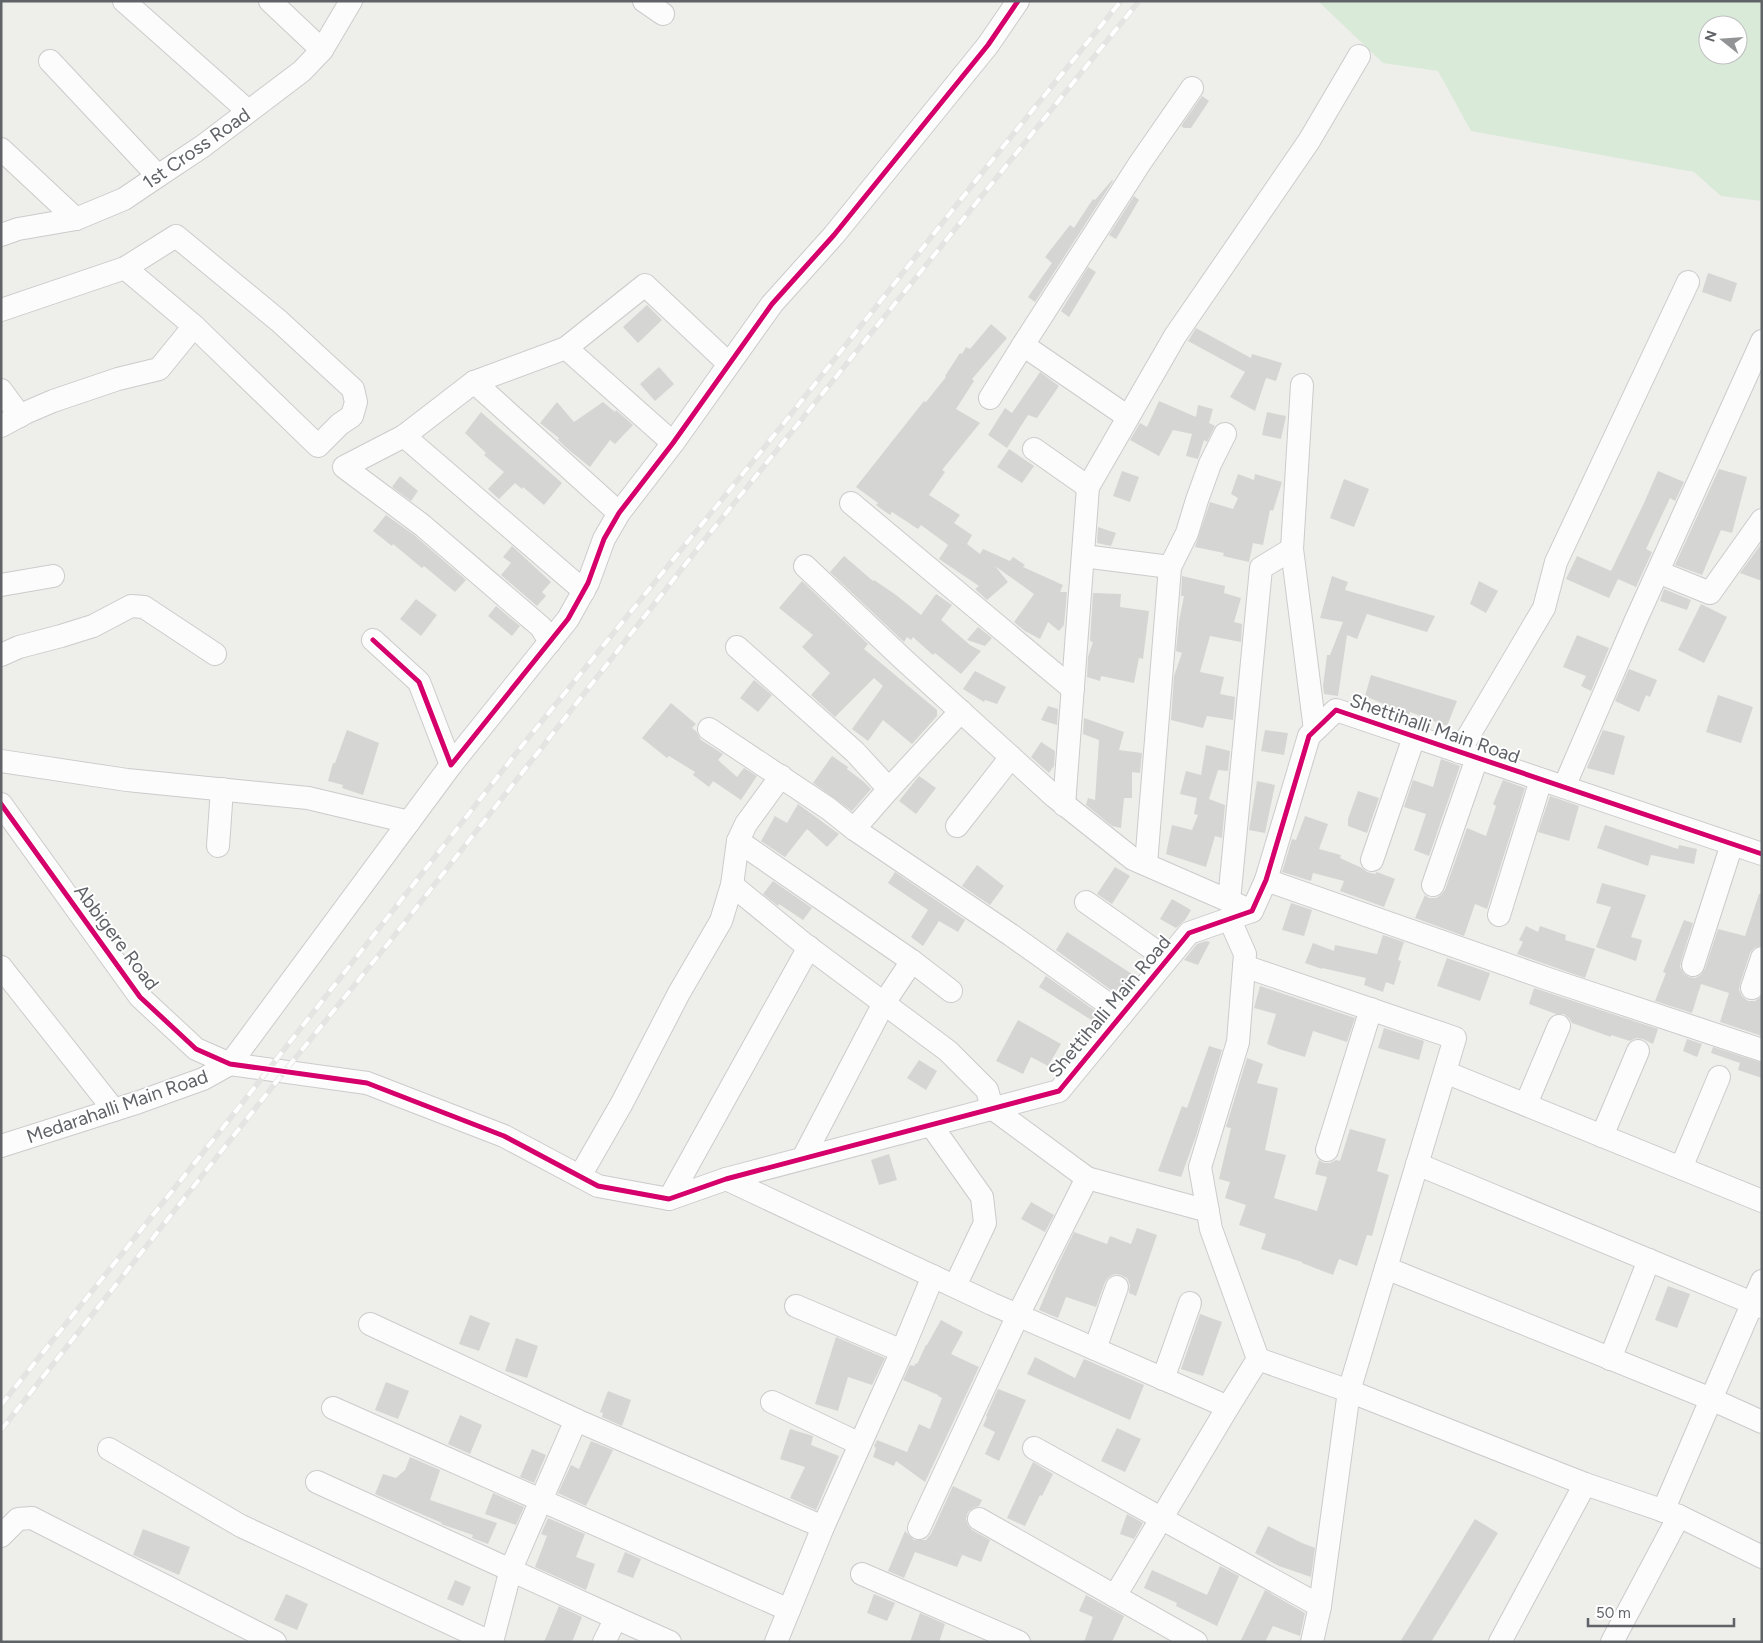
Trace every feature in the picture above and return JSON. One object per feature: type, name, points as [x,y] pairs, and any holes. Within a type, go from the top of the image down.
[{"type":"street","points":[[124,1],[248,111]]},
{"type":"street","points":[[270,1],[322,50]]},
{"type":"street","name":"1st Cross Road","points":[[1,235],[18,229],[76,219],[124,199],[203,146],[302,70],[322,50],[351,1]]},
{"type":"street","points":[[230,1064],[451,765],[568,619],[588,583],[604,540],[619,513],[673,442],[772,304],[834,235],[988,45],[1018,1]]},
{"type":"street","points":[[1064,805],[1088,487],[1175,336],[1309,141],[1359,56]]},
{"type":"street","points":[[50,61],[158,176]]},
{"type":"street","points":[[990,398],[1140,162],[1192,88]]},
{"type":"street","points":[[1,149],[76,219]]},
{"type":"street","points":[[1,310],[125,268],[176,236],[279,321],[353,389],[356,402],[352,416],[340,424],[318,446],[194,326],[125,268]]},
{"type":"street","points":[[1433,885],[1468,755],[1544,608],[1556,562],[1688,282]]},
{"type":"street","points":[[550,642],[541,627],[422,525],[344,466],[404,436],[474,382],[566,348],[645,285],[730,364]]},
{"type":"street","points":[[1,390],[11,421],[53,401],[118,379],[159,369],[194,326]]},
{"type":"street","points":[[1564,786],[1762,341]]},
{"type":"street","points":[[1023,345],[1128,417]]},
{"type":"street","points":[[566,348],[673,442]]},
{"type":"street","points":[[474,382],[619,513]]},
{"type":"street","points":[[1302,384],[1292,549],[1316,730]]},
{"type":"street","points":[[1146,864],[1170,567],[1187,534],[1210,464],[1225,434]]},
{"type":"street","points":[[404,436],[584,591]]},
{"type":"street","points":[[1034,449],[1088,487]]},
{"type":"street","points":[[851,503],[1073,689]]},
{"type":"street","points":[[1658,572],[1710,593],[1762,520]]},
{"type":"street","points":[[1258,1359],[1211,1229],[1200,1167],[1238,1042],[1245,954],[1229,910],[1261,568],[1292,549]]},
{"type":"street","points":[[1083,556],[1170,567]]},
{"type":"street","points":[[805,566],[1064,805],[1133,859],[1146,864],[1229,910]]},
{"type":"street","points":[[1,586],[53,576]]},
{"type":"street","points":[[1,655],[19,647],[93,626],[131,606],[144,607],[215,654]]},
{"type":"street","points":[[373,640],[419,682],[451,765]]},
{"type":"street","points":[[738,647],[855,752],[889,789]]},
{"type":"street","name":"Shettihalli Main Road","points":[[230,1064],[367,1083],[504,1136],[598,1186],[669,1199],[726,1179],[1059,1091],[1188,933],[1229,910],[1252,911],[1266,880],[1309,736],[1336,710],[1762,854]]},
{"type":"street","points":[[854,829],[961,711]]},
{"type":"street","points":[[709,730],[781,776],[854,829],[1011,935],[1122,1014]]},
{"type":"street","points":[[1372,860],[1414,737]]},
{"type":"street","points":[[957,826],[1011,757]]},
{"type":"street","points":[[1,760],[127,780],[308,798],[409,822]]},
{"type":"street","points":[[580,1176],[622,1103],[679,993],[721,921],[732,885],[738,841],[746,824],[781,776]]},
{"type":"street","points":[[1499,915],[1541,780]]},
{"type":"street","points":[[218,846],[222,789]]},
{"type":"street","name":"Abbigere Road","points":[[1,804],[140,996],[196,1049],[230,1064]]},
{"type":"street","points":[[738,841],[951,990]]},
{"type":"street","points":[[1693,965],[1732,844]]},
{"type":"street","points":[[1266,880],[1548,979],[1762,1050]]},
{"type":"street","points":[[732,885],[808,947],[948,1051],[987,1090],[992,1108],[1087,1178],[1208,1211]]},
{"type":"street","points":[[1086,902],[1167,960]]},
{"type":"street","points":[[669,1199],[808,947]]},
{"type":"street","points":[[1752,988],[1762,958]]},
{"type":"street","points":[[803,1158],[884,1003],[912,961]]},
{"type":"street","points":[[1244,966],[1455,1038],[1349,1391],[1320,1606],[1312,1642]]},
{"type":"street","points":[[1,967],[114,1110]]},
{"type":"street","points":[[1327,1150],[1371,1009]]},
{"type":"street","points":[[1526,1104],[1558,1026]]},
{"type":"street","points":[[1602,1136],[1638,1051]]},
{"type":"street","name":"Medarahalli Main Road","points":[[1,1146],[203,1079],[230,1064]]},
{"type":"street","points":[[1445,1072],[1681,1168],[1761,1197]]},
{"type":"street","points":[[1681,1168],[1719,1077]]},
{"type":"street","points":[[931,1125],[982,1198],[985,1223],[954,1286]]},
{"type":"street","points":[[1417,1164],[1757,1305]]},
{"type":"street","points":[[919,1528],[1018,1315],[1087,1178]]},
{"type":"street","points":[[726,1179],[954,1286],[1228,1407]]},
{"type":"street","points":[[1610,1359],[1649,1260]]},
{"type":"street","points":[[1386,1268],[1711,1399],[1762,1422]]},
{"type":"street","points":[[782,1640],[789,1610],[823,1527],[902,1351],[933,1276]]},
{"type":"street","points":[[1612,1642],[1671,1513],[1711,1399],[1757,1305],[1762,1281]]},
{"type":"street","points":[[1095,1349],[1117,1287]]},
{"type":"street","points":[[1163,1379],[1190,1303]]},
{"type":"street","points":[[796,1306],[902,1351]]},
{"type":"street","points":[[370,1324],[576,1420],[823,1527]]},
{"type":"street","points":[[1258,1359],[1349,1391],[1586,1484],[1671,1513],[1762,1557]]},
{"type":"street","points":[[1115,1596],[1258,1359]]},
{"type":"street","points":[[772,1402],[860,1444]]},
{"type":"street","points":[[333,1408],[789,1610]]},
{"type":"street","points":[[109,1448],[240,1526],[491,1642],[511,1570],[576,1420]]},
{"type":"street","points":[[1034,1448],[1320,1606]]},
{"type":"street","points":[[317,1482],[670,1642]]},
{"type":"street","points":[[1500,1642],[1586,1484]]},
{"type":"street","points":[[1,1536],[18,1518],[32,1518],[275,1642]]},
{"type":"street","points":[[979,1520],[1196,1642]]},
{"type":"street","points":[[862,1574],[1019,1642]]},
{"type":"street","points":[[604,1642],[616,1618]]},
{"type":"green space","points":[[1318,1],[1762,1],[1762,201],[1721,196],[1694,172],[1471,131],[1438,71],[1383,63]]},
{"type":"building","points":[[1202,96],[1209,101],[1191,128],[1184,128],[1181,126]]},
{"type":"building","points":[[1112,180],[1035,302],[1028,297],[1052,263],[1045,257],[1070,225],[1074,228],[1093,199],[1095,200]]},
{"type":"building","points":[[1134,196],[1139,200],[1116,239],[1109,235]]},
{"type":"building","points":[[1088,267],[1096,272],[1069,317],[1061,311]]},
{"type":"building","points":[[1708,273],[1737,283],[1731,302],[1702,292]]},
{"type":"building","points":[[647,305],[662,320],[638,343],[623,327]]},
{"type":"building","points":[[991,324],[1007,338],[972,379],[974,381],[956,409],[980,423],[942,470],[945,472],[929,495],[960,515],[954,523],[972,535],[967,544],[980,554],[983,549],[1010,561],[1013,557],[1025,565],[1023,567],[1063,585],[1060,592],[1067,592],[1064,625],[1059,631],[1048,622],[1040,639],[1025,631],[1014,622],[1034,594],[995,566],[1008,582],[987,600],[975,589],[979,586],[939,559],[948,545],[921,525],[918,529],[892,512],[890,515],[876,505],[878,503],[856,487],[924,401],[926,402],[946,377],[960,353],[962,354],[966,347],[970,349]]},
{"type":"building","points":[[1196,328],[1251,358],[1252,354],[1282,363],[1276,381],[1266,378],[1255,411],[1230,397],[1245,372],[1188,341]]},
{"type":"building","points":[[659,367],[674,384],[655,401],[640,384]]},
{"type":"building","points":[[1040,372],[1059,386],[1037,418],[1028,415],[1007,448],[988,435],[1005,408],[1012,413]]},
{"type":"building","points":[[1159,401],[1196,417],[1198,405],[1213,409],[1209,423],[1215,426],[1207,442],[1204,440],[1198,459],[1186,456],[1192,434],[1173,430],[1159,456],[1130,440],[1140,423],[1147,427]]},
{"type":"building","points":[[557,402],[574,422],[603,402],[615,412],[616,410],[633,425],[615,444],[610,440],[590,467],[540,423]]},
{"type":"building","points":[[481,412],[562,483],[544,505],[523,487],[522,489],[515,483],[499,499],[488,489],[504,472],[484,455],[486,453],[465,433]]},
{"type":"building","points":[[1267,412],[1286,416],[1281,439],[1262,435]]},
{"type":"building","points":[[1009,449],[1034,466],[1022,483],[997,467]]},
{"type":"building","points":[[1719,469],[1747,477],[1732,533],[1721,530],[1702,575],[1675,565]]},
{"type":"building","points":[[1122,471],[1139,477],[1130,502],[1113,496]]},
{"type":"building","points":[[1658,471],[1684,482],[1675,501],[1670,498],[1646,549],[1652,552],[1636,587],[1618,579],[1609,598],[1566,579],[1577,556],[1611,571]]},
{"type":"building","points":[[1238,474],[1254,480],[1255,474],[1282,482],[1273,511],[1270,510],[1263,545],[1253,543],[1249,562],[1223,556],[1224,553],[1195,547],[1210,502],[1233,509],[1238,498],[1231,494]]},
{"type":"building","points":[[400,476],[418,491],[411,501],[392,487]]},
{"type":"building","points":[[1344,479],[1369,489],[1354,527],[1330,518]]},
{"type":"building","points":[[386,515],[414,535],[466,580],[455,592],[424,566],[422,568],[393,544],[392,546],[373,531]]},
{"type":"building","points":[[1098,527],[1116,533],[1111,546],[1097,543]]},
{"type":"building","points":[[1762,543],[1762,581],[1740,573]]},
{"type":"building","points":[[512,546],[551,582],[542,592],[546,596],[537,606],[501,575],[511,563],[503,557]]},
{"type":"building","points":[[844,556],[873,581],[896,595],[921,615],[936,594],[952,605],[941,620],[970,645],[981,651],[961,674],[935,653],[933,655],[913,637],[911,640],[907,637],[904,642],[830,572]]},
{"type":"building","points":[[1182,576],[1225,586],[1224,593],[1241,598],[1234,622],[1242,624],[1241,642],[1210,636],[1200,672],[1224,677],[1220,694],[1235,697],[1233,720],[1207,716],[1203,728],[1171,720],[1174,676],[1182,653],[1176,651],[1184,596],[1181,596]]},
{"type":"building","points":[[1332,576],[1348,582],[1345,590],[1435,616],[1427,632],[1367,614],[1357,639],[1347,635],[1338,696],[1324,694],[1323,686],[1327,655],[1330,655],[1343,622],[1320,618]]},
{"type":"building","points":[[802,581],[868,644],[864,649],[937,710],[937,716],[912,744],[883,720],[868,741],[852,729],[883,686],[874,678],[835,717],[811,695],[830,673],[802,647],[813,635],[779,608]]},
{"type":"building","points":[[1479,581],[1498,591],[1486,613],[1470,604]]},
{"type":"building","points":[[1664,589],[1691,600],[1687,610],[1660,601]]},
{"type":"building","points":[[1093,593],[1121,594],[1120,607],[1149,611],[1143,659],[1139,658],[1134,683],[1101,676],[1100,681],[1087,677],[1088,657],[1093,642],[1090,641]]},
{"type":"building","points":[[416,599],[437,615],[421,636],[400,619]]},
{"type":"building","points":[[1701,604],[1727,617],[1704,663],[1678,650]]},
{"type":"building","points":[[496,606],[520,626],[512,636],[488,616]]},
{"type":"building","points":[[978,627],[992,638],[985,646],[967,640]]},
{"type":"building","points":[[1577,635],[1609,648],[1591,691],[1581,686],[1586,676],[1563,667]]},
{"type":"building","points":[[1629,669],[1657,680],[1650,697],[1646,695],[1639,712],[1615,701]]},
{"type":"building","points":[[975,671],[1006,687],[997,704],[985,700],[984,702],[963,689]]},
{"type":"building","points":[[1371,675],[1457,701],[1447,726],[1410,712],[1409,715],[1365,696]]},
{"type":"building","points":[[754,680],[772,695],[758,712],[740,698]]},
{"type":"building","points":[[1718,695],[1753,707],[1741,743],[1706,732]]},
{"type":"building","points":[[671,703],[696,724],[692,728],[701,740],[723,754],[718,760],[737,777],[744,768],[757,776],[741,800],[713,781],[709,787],[693,775],[695,772],[669,756],[667,758],[642,738]]},
{"type":"building","points":[[1048,706],[1058,709],[1057,725],[1041,720]]},
{"type":"building","points":[[1084,718],[1124,732],[1119,750],[1142,753],[1140,773],[1132,772],[1132,798],[1124,798],[1121,828],[1112,826],[1086,805],[1088,798],[1095,800],[1099,740],[1083,734]]},
{"type":"building","points":[[347,730],[379,743],[363,795],[342,788],[343,785],[328,781],[333,763],[335,763]]},
{"type":"building","points":[[1265,730],[1288,733],[1284,755],[1261,751]]},
{"type":"building","points":[[1603,730],[1625,736],[1614,775],[1587,768]]},
{"type":"building","points":[[1041,742],[1055,751],[1054,766],[1049,773],[1031,757]]},
{"type":"building","points":[[1206,745],[1230,751],[1228,771],[1218,770],[1209,799],[1225,805],[1222,838],[1215,836],[1206,867],[1166,854],[1172,825],[1192,830],[1198,815],[1194,814],[1197,798],[1180,794],[1186,771],[1201,775]]},
{"type":"building","points":[[832,756],[848,767],[847,769],[871,789],[852,811],[813,783]]},
{"type":"building","points":[[1441,759],[1460,766],[1429,856],[1414,850],[1426,814],[1404,807],[1413,780],[1433,787]]},
{"type":"building","points":[[919,776],[936,788],[916,814],[899,801]]},
{"type":"building","points":[[1503,780],[1525,788],[1487,909],[1475,904],[1464,936],[1415,918],[1425,895],[1429,898],[1436,898],[1445,890],[1467,828],[1486,836],[1496,806],[1493,804]]},
{"type":"building","points":[[1257,781],[1275,785],[1265,833],[1249,830]]},
{"type":"building","points":[[1358,791],[1379,798],[1367,833],[1348,826],[1348,819]]},
{"type":"building","points":[[1550,796],[1579,806],[1569,841],[1538,832]]},
{"type":"building","points":[[798,804],[839,834],[827,847],[807,829],[785,857],[761,841],[775,816],[787,823]]},
{"type":"building","points":[[1305,816],[1328,824],[1319,849],[1341,855],[1340,858],[1367,872],[1375,874],[1377,872],[1395,879],[1384,907],[1340,891],[1344,881],[1313,873],[1311,881],[1282,872],[1292,839],[1296,840]]},
{"type":"building","points":[[1605,825],[1678,849],[1679,845],[1697,849],[1694,864],[1651,855],[1648,866],[1597,848]]},
{"type":"building","points":[[977,865],[1004,886],[990,905],[962,886]]},
{"type":"building","points":[[1115,867],[1130,876],[1112,904],[1097,894]]},
{"type":"building","points":[[895,872],[965,920],[958,932],[939,921],[923,946],[911,937],[928,910],[888,883]]},
{"type":"building","points":[[773,881],[812,908],[803,920],[779,904],[778,906],[763,894]]},
{"type":"building","points":[[1602,883],[1646,895],[1631,937],[1642,940],[1636,961],[1596,947],[1611,907],[1596,903]]},
{"type":"building","points":[[1759,894],[1762,894],[1762,945],[1754,948],[1750,953],[1739,990],[1748,1001],[1755,1001],[1762,996],[1762,1036],[1720,1022],[1729,993],[1701,984],[1692,1013],[1655,1001],[1666,973],[1663,972],[1684,920],[1693,923],[1680,967],[1684,974],[1695,978],[1701,975],[1705,969],[1718,929],[1745,936]]},
{"type":"building","points":[[1172,899],[1191,910],[1185,920],[1176,928],[1160,919]]},
{"type":"building","points":[[1291,903],[1312,910],[1304,936],[1282,930]]},
{"type":"building","points":[[1526,926],[1538,932],[1540,926],[1566,935],[1565,940],[1595,949],[1585,978],[1517,954],[1523,942],[1519,940]]},
{"type":"building","points":[[1067,932],[1132,974],[1121,991],[1118,989],[1115,993],[1056,950]]},
{"type":"building","points":[[1383,935],[1404,942],[1398,960],[1401,961],[1394,985],[1386,982],[1383,992],[1364,985],[1366,978],[1322,969],[1305,963],[1313,943],[1334,951],[1335,945],[1377,954]]},
{"type":"building","points":[[1206,941],[1210,942],[1198,965],[1184,960],[1197,944]]},
{"type":"building","points":[[1447,958],[1490,973],[1480,1001],[1437,986]]},
{"type":"building","points":[[1046,976],[1101,1015],[1096,1023],[1039,987]]},
{"type":"building","points":[[1260,986],[1355,1018],[1347,1042],[1313,1031],[1305,1057],[1267,1044],[1276,1014],[1254,1008]]},
{"type":"building","points":[[1534,988],[1658,1029],[1653,1044],[1643,1039],[1636,1038],[1630,1041],[1611,1035],[1611,1037],[1572,1023],[1564,1014],[1556,1014],[1529,1004]]},
{"type":"building","points":[[1018,1020],[1061,1044],[1048,1066],[1031,1057],[1023,1074],[996,1061]]},
{"type":"building","points":[[1384,1028],[1424,1041],[1419,1060],[1378,1048]]},
{"type":"building","points":[[1687,1039],[1702,1044],[1697,1057],[1683,1051]]},
{"type":"building","points":[[1209,1046],[1222,1050],[1196,1136],[1181,1177],[1158,1171],[1182,1106],[1187,1108]]},
{"type":"building","points":[[1713,1047],[1762,1063],[1762,1078],[1738,1070],[1740,1063],[1711,1053]]},
{"type":"building","points":[[1247,1058],[1263,1064],[1257,1083],[1278,1088],[1265,1150],[1286,1155],[1274,1198],[1317,1211],[1327,1177],[1315,1174],[1319,1160],[1324,1163],[1340,1161],[1350,1129],[1386,1139],[1377,1171],[1389,1175],[1372,1236],[1367,1235],[1357,1266],[1339,1259],[1333,1275],[1302,1262],[1261,1249],[1266,1234],[1239,1225],[1246,1205],[1225,1198],[1230,1182],[1219,1179],[1231,1128],[1226,1127]]},
{"type":"building","points":[[919,1060],[937,1071],[926,1090],[907,1078]]},
{"type":"building","points":[[889,1154],[897,1180],[879,1185],[871,1160]]},
{"type":"building","points":[[1031,1202],[1054,1215],[1045,1232],[1021,1219]]},
{"type":"building","points":[[1137,1228],[1157,1235],[1136,1296],[1129,1293],[1130,1285],[1127,1278],[1115,1274],[1105,1282],[1096,1307],[1066,1297],[1058,1318],[1039,1310],[1074,1232],[1107,1244],[1110,1236],[1131,1244]]},
{"type":"building","points":[[1668,1286],[1690,1294],[1677,1328],[1655,1320]]},
{"type":"building","points":[[1200,1314],[1222,1322],[1203,1376],[1181,1369]]},
{"type":"building","points":[[470,1315],[490,1323],[479,1351],[459,1344]]},
{"type":"building","points":[[941,1320],[963,1332],[951,1354],[979,1367],[925,1482],[896,1461],[894,1466],[873,1457],[876,1448],[874,1446],[877,1440],[907,1452],[919,1424],[930,1429],[942,1398],[903,1380],[910,1365],[914,1366],[917,1364]]},
{"type":"building","points":[[836,1337],[885,1358],[872,1385],[848,1377],[838,1411],[815,1404]]},
{"type":"building","points":[[516,1338],[538,1346],[527,1378],[505,1371]]},
{"type":"building","points":[[1035,1357],[1075,1378],[1084,1359],[1144,1385],[1130,1420],[1027,1374]]},
{"type":"building","points":[[386,1382],[409,1391],[398,1419],[375,1410]]},
{"type":"building","points":[[998,1389],[1026,1400],[999,1461],[985,1454],[995,1432],[983,1426]]},
{"type":"building","points":[[608,1391],[631,1400],[622,1426],[602,1417],[603,1413],[600,1412]]},
{"type":"building","points":[[460,1415],[482,1425],[470,1454],[448,1444]]},
{"type":"building","points":[[1117,1428],[1141,1439],[1125,1472],[1101,1461]]},
{"type":"building","points":[[790,1429],[813,1436],[811,1445],[839,1456],[816,1510],[790,1498],[805,1467],[780,1459]]},
{"type":"building","points":[[591,1441],[613,1450],[586,1506],[558,1493],[571,1465],[579,1469]]},
{"type":"building","points":[[532,1449],[546,1455],[534,1483],[520,1477]]},
{"type":"building","points":[[410,1457],[440,1470],[430,1500],[497,1523],[488,1544],[472,1538],[473,1535],[441,1524],[375,1494],[383,1474],[396,1478],[405,1470]]},
{"type":"building","points":[[1033,1462],[1053,1474],[1025,1526],[1007,1518]]},
{"type":"building","points":[[953,1486],[982,1500],[979,1506],[968,1512],[966,1519],[972,1530],[990,1540],[981,1562],[952,1551],[962,1555],[957,1567],[915,1552],[904,1578],[888,1571],[905,1531],[914,1540],[926,1540],[931,1534]]},
{"type":"building","points":[[493,1493],[524,1507],[516,1525],[485,1514]]},
{"type":"building","points":[[1127,1514],[1143,1523],[1134,1539],[1120,1534]]},
{"type":"building","points":[[548,1518],[585,1534],[576,1557],[595,1564],[586,1590],[535,1567],[547,1536],[541,1534]]},
{"type":"building","points":[[1475,1519],[1498,1533],[1431,1642],[1400,1642]]},
{"type":"building","points":[[1268,1526],[1315,1548],[1311,1577],[1279,1566],[1255,1553]]},
{"type":"building","points":[[143,1529],[190,1547],[179,1575],[133,1555]]},
{"type":"building","points":[[625,1552],[641,1559],[633,1578],[617,1572]]},
{"type":"building","points":[[1220,1566],[1239,1576],[1217,1626],[1176,1606],[1177,1603],[1144,1588],[1152,1570],[1207,1595]]},
{"type":"building","points":[[455,1580],[471,1587],[463,1606],[447,1599]]},
{"type":"building","points":[[1265,1590],[1305,1613],[1300,1636],[1273,1626],[1265,1642],[1240,1642]]},
{"type":"building","points":[[286,1594],[308,1604],[297,1630],[274,1620]]},
{"type":"building","points":[[874,1594],[895,1603],[887,1621],[867,1613]]},
{"type":"building","points":[[1086,1595],[1124,1616],[1112,1642],[1084,1642],[1093,1617],[1079,1611]]},
{"type":"building","points":[[559,1606],[582,1617],[572,1642],[544,1642]]},
{"type":"building","points":[[920,1613],[945,1624],[939,1642],[910,1642]]},
{"type":"railway","points":[[1,1405],[225,1125],[521,747],[784,423],[1121,1]]},
{"type":"railway","points":[[1,1430],[284,1072],[391,940],[706,538],[1139,1]]},
{"type":"cycle path","points":[[373,640],[419,682],[451,765],[568,619],[588,583],[604,539],[619,513],[673,443],[772,304],[834,235],[988,45],[1018,1]]},
{"type":"cycle path","points":[[1,804],[140,997],[196,1049],[230,1064],[367,1083],[504,1136],[598,1186],[669,1199],[726,1179],[1059,1091],[1189,933],[1252,911],[1266,880],[1309,736],[1336,710],[1762,854]]}]
